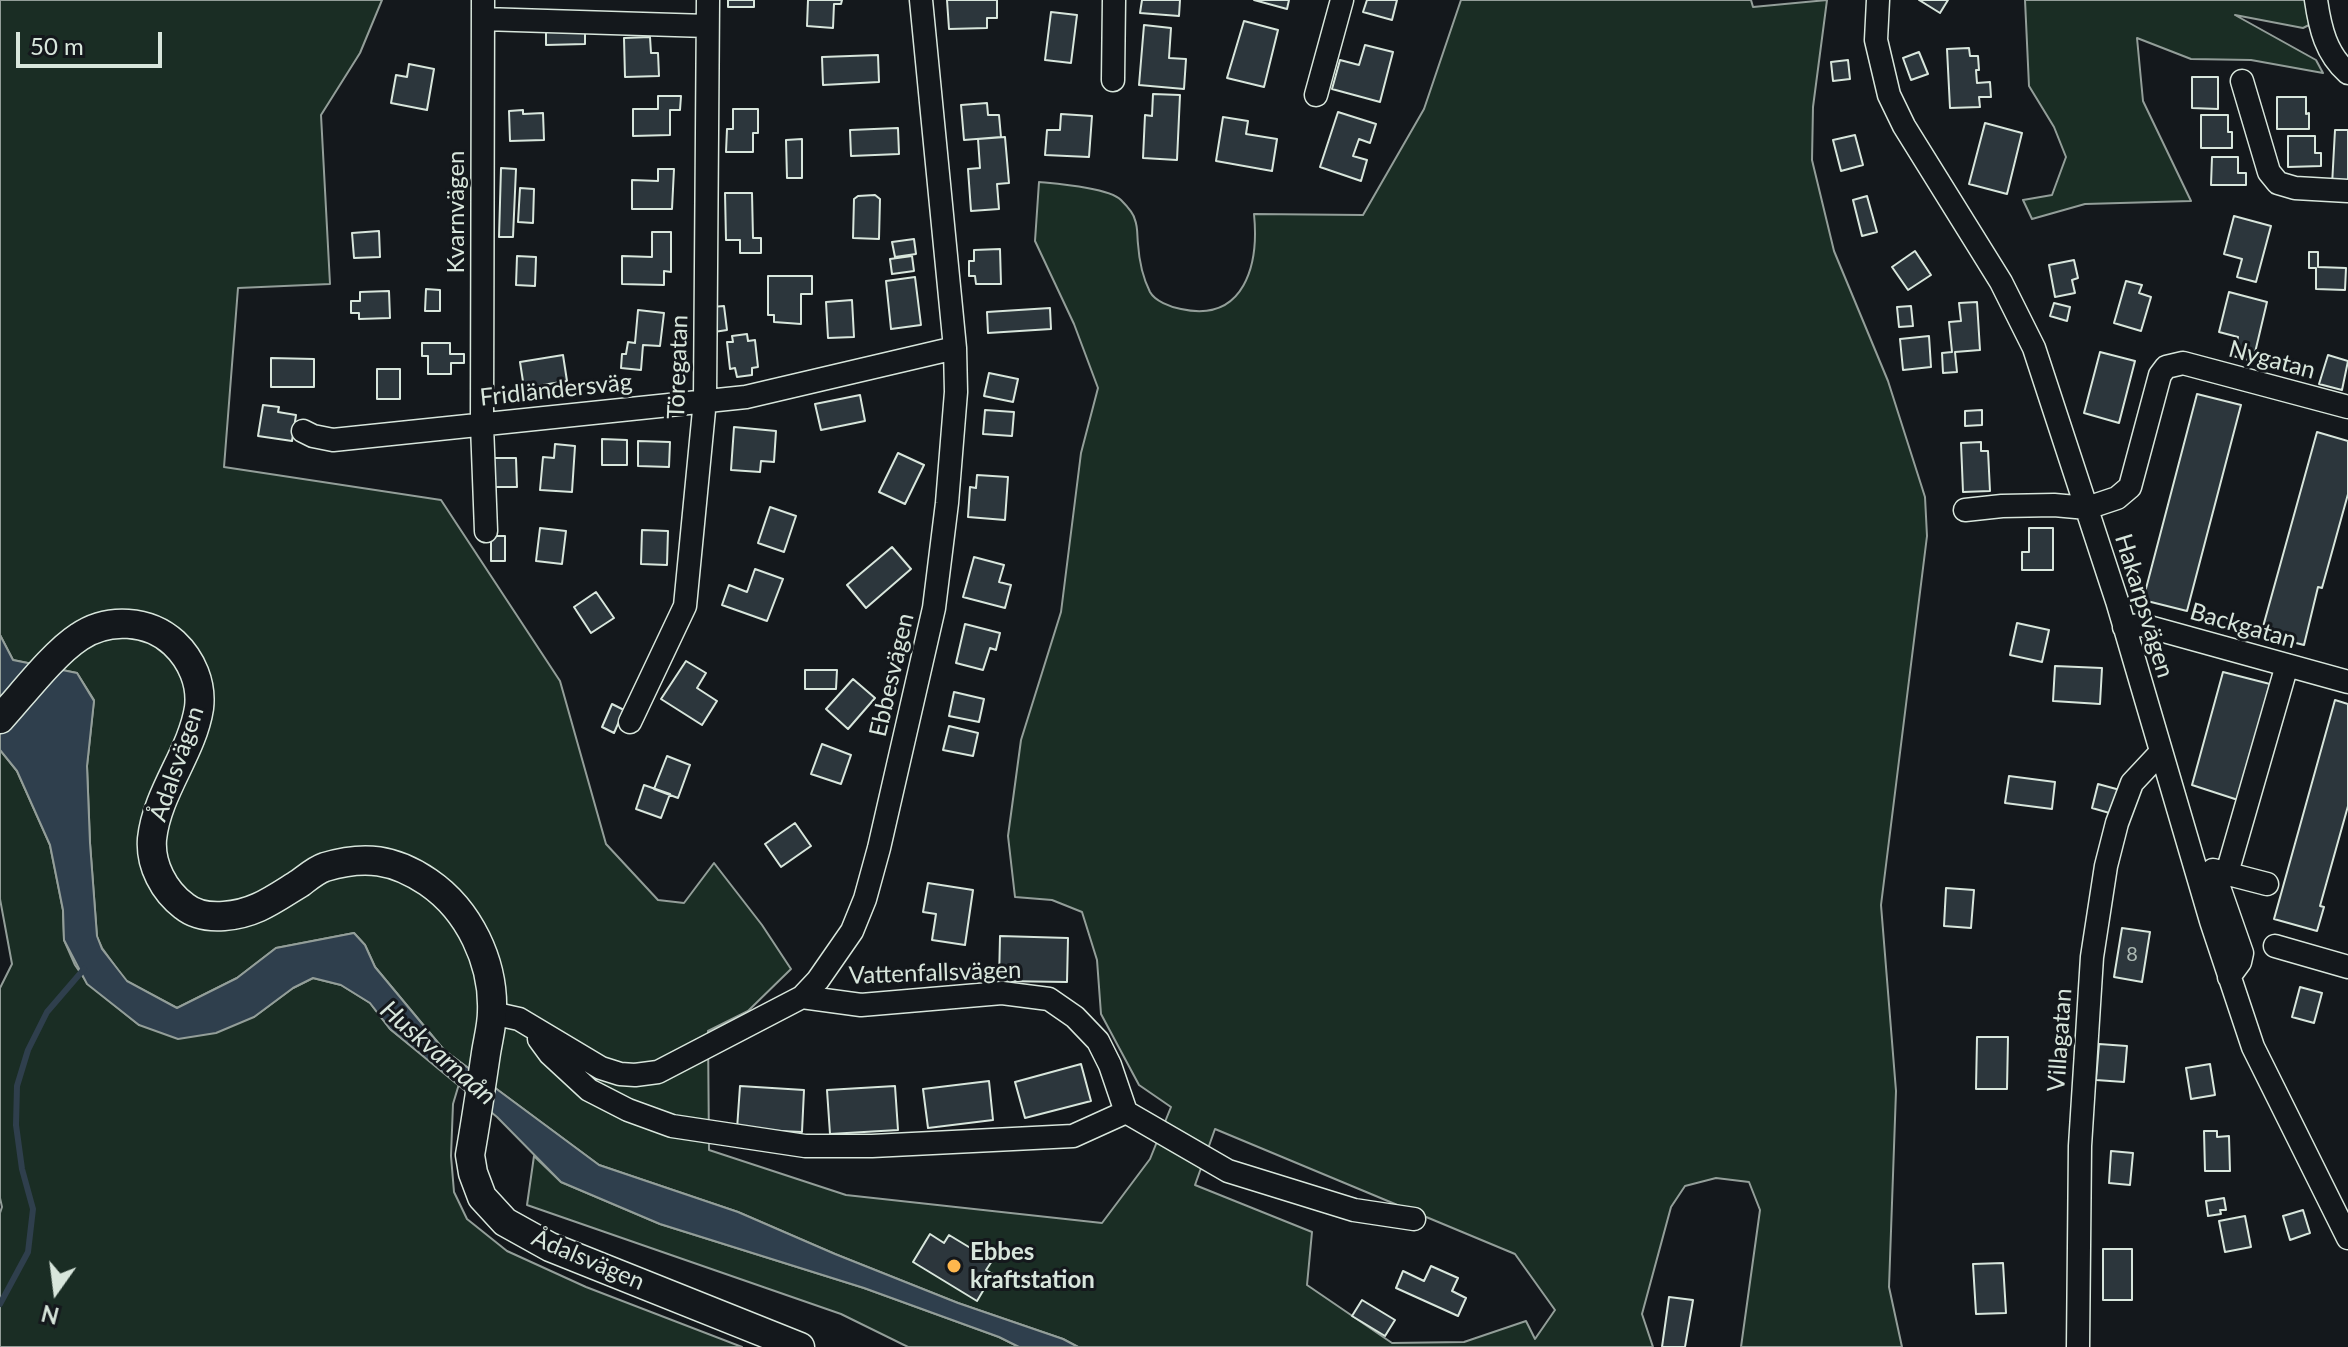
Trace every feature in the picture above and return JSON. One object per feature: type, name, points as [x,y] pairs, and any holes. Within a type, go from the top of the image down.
[{"type":"main road","name":"Ådalsvägen","points":[[0,719],[81,635],[104,626],[135,623],[159,631],[176,645],[190,663],[200,688],[199,710],[158,810],[152,841],[157,870],[169,894],[189,910],[213,917],[245,915],[321,868],[353,860],[382,861],[412,871],[442,892],[466,920],[481,950],[489,976],[490,1024],[470,1155],[482,1197],[505,1222],[550,1247],[800,1347]]},
{"type":"street","name":"Töregatan","points":[[630,722],[685,606],[705,400],[708,0]]},
{"type":"street","name":"Ebbesvägen","points":[[490,1024],[519,1019],[601,1068],[620,1074],[658,1072],[802,997],[818,980],[852,931],[865,899],[882,833],[934,608],[956,392],[955,348],[921,0]]},
{"type":"street","points":[[1113,80],[1114,0]]},
{"type":"street","points":[[1316,95],[1342,0]]},
{"type":"street","name":"Hakarpsvägen","points":[[1878,0],[1876,40],[1889,95],[1904,126],[2001,282],[2034,348],[2087,508],[2253,1047],[2348,1238]]},
{"type":"street","points":[[2316,0],[2325,43],[2348,73]]},
{"type":"street","points":[[483,9],[707,26]]},
{"type":"street","name":"Kvarnvägen","points":[[483,9],[482,425],[486,531]]},
{"type":"street","points":[[2242,81],[2269,172],[2278,183],[2295,188],[2348,191]]},
{"type":"street","name":"Fridländersväg","points":[[303,431],[333,440],[746,397],[955,348]]},
{"type":"street","name":"Nygatan","points":[[2087,508],[2117,498],[2130,487],[2160,375],[2166,367],[2183,363],[2348,407]]},
{"type":"street","points":[[1965,510],[2028,506],[2087,508]]},
{"type":"street","name":"Backgatan","points":[[2124,627],[2142,625],[2348,682]]},
{"type":"street","points":[[2227,873],[2287,665]]},
{"type":"street","name":"Villagatan","points":[[2078,1347],[2080,1146],[2092,957],[2106,866],[2117,823],[2132,783],[2161,752]]},
{"type":"street","points":[[2229,977],[2240,962],[2242,953],[2213,870],[2267,884]]},
{"type":"street","points":[[2275,946],[2348,967]]},
{"type":"street","name":"Vattenfallsvägen","points":[[802,997],[861,1005],[1002,993],[1049,999],[1075,1017],[1098,1041],[1126,1112]]},
{"type":"street","points":[[530,1026],[550,1054],[589,1090],[628,1110],[672,1126],[805,1146],[872,1146],[1073,1136],[1126,1112],[1228,1171],[1354,1210],[1414,1219]]},
{"type":"green space","points":[[0,0],[382,0],[360,53],[321,115],[330,284],[238,288],[224,467],[441,500],[560,681],[606,844],[658,900],[684,903],[714,863],[762,925],[791,969],[748,1011],[708,1031],[709,1150],[846,1195],[1102,1223],[1150,1159],[1171,1107],[1139,1085],[1101,1014],[1097,960],[1082,912],[1052,900],[1015,897],[1008,836],[1021,740],[1061,612],[1081,453],[1098,388],[1074,324],[1035,241],[1039,182],[1095,190],[1121,200],[1130,210],[1137,226],[1142,268],[1152,295],[1172,307],[1203,311],[1220,307],[1234,298],[1243,286],[1254,252],[1254,214],[1363,215],[1424,109],[1461,0],[1751,0],[1753,7],[1827,0],[1813,107],[1812,160],[1834,251],[1888,381],[1925,497],[1927,536],[1881,905],[1896,1091],[1889,1287],[1902,1347],[1741,1347],[1760,1210],[1749,1182],[1716,1178],[1685,1186],[1671,1207],[1642,1314],[1653,1347],[1078,1347],[958,1303],[738,1212],[599,1165],[444,1050],[375,967],[365,945],[354,933],[276,948],[237,978],[177,1008],[126,981],[97,937],[87,766],[94,700],[77,673],[13,660],[0,635]],"holes":[[[1215,1129],[1515,1254],[1555,1310],[1535,1339],[1526,1321],[1464,1342],[1392,1343],[1307,1285],[1312,1232],[1195,1185]]]},
{"type":"green space","points":[[2025,0],[2307,0],[2309,25],[2303,28],[2235,15],[2316,60],[2323,73],[2251,60],[2191,59],[2137,38],[2143,101],[2191,201],[2085,204],[2032,219],[2023,200],[2052,195],[2066,157],[2054,127],[2029,86]]},
{"type":"green space","points":[[0,750],[17,771],[50,845],[63,910],[64,940],[88,984],[139,1025],[254,1017],[293,988],[313,978],[341,985],[370,1003],[390,1029],[459,1084],[453,1104],[451,1156],[454,1192],[467,1219],[507,1251],[586,1287],[742,1347],[0,1347],[0,988],[12,964],[0,899]]},
{"type":"green space","points":[[534,1156],[561,1182],[660,1224],[864,1288],[1019,1347],[908,1347],[841,1314],[527,1205]]},
{"type":"water","name":"Huskvarnaån","points":[[0,635],[13,660],[77,673],[94,701],[87,766],[97,936],[102,949],[127,981],[177,1008],[237,978],[276,948],[354,933],[365,945],[375,967],[444,1050],[599,1165],[738,1212],[958,1303],[1078,1347],[1019,1347],[864,1288],[660,1224],[561,1182],[497,1117],[390,1029],[370,1003],[341,985],[313,978],[293,988],[254,1017],[216,1033],[178,1039],[139,1025],[87,984],[64,940],[63,910],[50,845],[17,771],[0,750]]},
{"type":"building","points":[[728,0],[754,0],[754,7],[728,7]]},
{"type":"building","points":[[808,0],[842,0],[841,4],[834,4],[833,28],[807,26]]},
{"type":"building","points":[[947,0],[997,0],[997,18],[987,18],[987,28],[949,29]]},
{"type":"building","points":[[1142,0],[1180,0],[1179,16],[1140,13]]},
{"type":"building","points":[[1254,0],[1289,0],[1287,9]]},
{"type":"building","points":[[1367,0],[1397,0],[1392,20],[1363,12]]},
{"type":"building","points":[[1919,0],[1948,0],[1940,13]]},
{"type":"building","points":[[1051,12],[1077,15],[1071,63],[1045,60]]},
{"type":"building","points":[[1244,21],[1278,30],[1264,87],[1227,78]]},
{"type":"building","points":[[1144,25],[1171,28],[1169,58],[1186,59],[1184,89],[1139,85]]},
{"type":"building","points":[[585,31],[585,44],[546,45],[546,32]]},
{"type":"building","points":[[650,37],[651,53],[658,53],[659,76],[625,77],[624,38]]},
{"type":"building","points":[[1365,45],[1393,52],[1380,102],[1332,89],[1340,60],[1359,65]]},
{"type":"building","points":[[1969,48],[1970,56],[1978,56],[1977,83],[1990,82],[1991,97],[1979,97],[1980,107],[1950,108],[1947,49]]},
{"type":"building","points":[[1919,52],[1928,74],[1911,80],[1903,58]]},
{"type":"building","points":[[878,55],[879,82],[823,85],[822,57]]},
{"type":"building","points":[[1848,60],[1850,79],[1833,81],[1831,62]]},
{"type":"building","points":[[409,64],[434,69],[427,110],[391,103],[396,75],[407,77]]},
{"type":"building","points":[[2192,77],[2218,77],[2218,109],[2192,108]]},
{"type":"building","points":[[1153,94],[1180,95],[1177,160],[1143,158],[1145,115],[1152,116]]},
{"type":"building","points":[[658,96],[681,96],[680,110],[670,110],[670,135],[633,136],[633,109],[658,109]]},
{"type":"building","points":[[2277,97],[2306,97],[2309,129],[2277,129]]},
{"type":"building","points":[[987,103],[988,115],[999,115],[1001,137],[964,140],[961,105]]},
{"type":"building","points":[[733,109],[758,109],[758,133],[753,133],[753,152],[726,152],[727,129],[733,129]]},
{"type":"building","points":[[523,110],[523,114],[543,113],[544,140],[510,141],[509,111]]},
{"type":"building","points":[[1338,112],[1376,124],[1370,143],[1359,139],[1353,156],[1367,160],[1361,181],[1320,167]]},
{"type":"building","points":[[1061,114],[1092,116],[1089,157],[1045,155],[1047,130],[1060,130]]},
{"type":"building","points":[[2201,115],[2228,115],[2232,148],[2201,148]]},
{"type":"building","points":[[1223,117],[1248,121],[1246,134],[1277,139],[1272,171],[1216,161]]},
{"type":"building","points":[[1985,123],[2022,133],[2007,194],[1969,184]]},
{"type":"building","points":[[898,128],[899,154],[851,156],[850,130]]},
{"type":"building","points":[[2335,130],[2348,130],[2348,185],[2332,185]]},
{"type":"building","points":[[1855,135],[1863,165],[1841,171],[1833,140]]},
{"type":"building","points":[[2288,136],[2315,136],[2315,153],[2321,153],[2321,166],[2288,167]]},
{"type":"building","points":[[1005,137],[1009,183],[997,184],[999,209],[971,211],[968,169],[980,168],[978,139]]},
{"type":"building","points":[[802,139],[802,178],[787,178],[786,140]]},
{"type":"building","points":[[2212,157],[2238,157],[2238,173],[2246,173],[2246,185],[2211,185]]},
{"type":"building","points":[[501,168],[516,169],[513,237],[499,237]]},
{"type":"building","points":[[658,169],[674,169],[672,209],[632,209],[632,180],[658,181]]},
{"type":"building","points":[[520,188],[534,189],[533,223],[518,222]]},
{"type":"building","points":[[725,193],[752,193],[753,238],[761,238],[761,253],[740,253],[740,240],[726,240]]},
{"type":"building","points":[[875,195],[880,199],[879,239],[853,238],[854,199]]},
{"type":"building","points":[[1867,196],[1877,232],[1862,236],[1853,200]]},
{"type":"building","points":[[2234,216],[2271,226],[2256,282],[2237,277],[2242,259],[2224,254]]},
{"type":"building","points":[[379,231],[380,257],[354,258],[352,233]]},
{"type":"building","points":[[652,232],[671,232],[671,272],[664,271],[664,285],[622,284],[622,256],[652,257]]},
{"type":"building","points":[[914,239],[916,254],[895,257],[892,242]]},
{"type":"building","points":[[1000,249],[1001,284],[976,284],[975,276],[969,276],[969,261],[974,261],[974,250]]},
{"type":"building","points":[[1915,251],[1931,275],[1908,290],[1892,267]]},
{"type":"building","points":[[2309,252],[2318,252],[2318,267],[2346,268],[2345,290],[2316,289],[2316,268],[2309,268]]},
{"type":"building","points":[[517,256],[536,257],[535,286],[516,285]]},
{"type":"building","points":[[912,256],[914,271],[892,274],[890,259]]},
{"type":"building","points":[[2074,260],[2078,278],[2072,280],[2075,293],[2055,297],[2049,265]]},
{"type":"building","points":[[768,276],[812,276],[812,294],[801,294],[801,324],[774,322],[774,315],[768,315]]},
{"type":"building","points":[[915,277],[921,325],[891,329],[886,281]]},
{"type":"building","points":[[2126,281],[2142,285],[2139,293],[2151,297],[2141,331],[2114,323]]},
{"type":"building","points":[[426,289],[440,290],[440,311],[425,311]]},
{"type":"building","points":[[389,291],[390,318],[359,319],[359,313],[351,313],[351,301],[360,301],[360,292]]},
{"type":"building","points":[[2229,292],[2267,302],[2253,361],[2233,356],[2238,337],[2219,332]]},
{"type":"building","points":[[852,300],[854,337],[828,338],[826,302]]},
{"type":"building","points":[[1977,302],[1980,350],[1955,352],[1957,372],[1943,373],[1942,353],[1952,352],[1949,322],[1961,321],[1959,303]]},
{"type":"building","points":[[2054,303],[2070,307],[2067,321],[2050,316]]},
{"type":"building","points":[[724,306],[727,330],[714,332],[711,307]]},
{"type":"building","points":[[1911,306],[1913,326],[1899,327],[1897,307]]},
{"type":"building","points":[[1050,308],[1051,329],[988,333],[987,312]]},
{"type":"building","points":[[638,310],[664,313],[660,346],[643,345],[641,370],[621,368],[622,354],[626,354],[628,342],[635,343]]},
{"type":"building","points":[[747,334],[748,341],[755,340],[758,367],[752,368],[752,375],[737,377],[735,368],[730,369],[727,342],[733,342],[732,336]]},
{"type":"building","points":[[1929,336],[1931,367],[1903,370],[1900,339]]},
{"type":"building","points":[[422,343],[450,343],[450,354],[464,354],[464,363],[451,363],[451,374],[428,374],[428,356],[422,356]]},
{"type":"building","points":[[2100,352],[2135,361],[2119,423],[2084,413]]},
{"type":"building","points":[[563,355],[567,381],[524,388],[520,362]]},
{"type":"building","points":[[2328,355],[2348,361],[2342,390],[2319,384]]},
{"type":"building","points":[[271,358],[314,359],[314,387],[271,387]]},
{"type":"building","points":[[377,369],[400,369],[400,399],[377,399]]},
{"type":"building","points":[[989,373],[1018,379],[1013,402],[984,396]]},
{"type":"building","points":[[2197,394],[2241,405],[2187,611],[2143,600]]},
{"type":"building","points":[[860,395],[865,421],[821,430],[815,404]]},
{"type":"building","points":[[263,405],[279,407],[278,412],[296,415],[292,441],[258,436]]},
{"type":"building","points":[[985,410],[1014,412],[1012,436],[983,434]]},
{"type":"building","points":[[1982,410],[1982,425],[1965,426],[1965,411]]},
{"type":"building","points":[[734,427],[776,431],[774,462],[761,461],[760,472],[731,470]]},
{"type":"building","points":[[2317,432],[2348,441],[2348,494],[2322,588],[2318,587],[2304,645],[2261,634]]},
{"type":"building","points":[[602,439],[627,440],[627,465],[602,465]]},
{"type":"building","points":[[638,441],[670,442],[669,467],[638,466]]},
{"type":"building","points":[[1981,442],[1981,451],[1988,451],[1990,491],[1963,492],[1961,443]]},
{"type":"building","points":[[555,444],[575,446],[572,492],[540,490],[543,457],[554,458]]},
{"type":"building","points":[[898,453],[924,465],[905,504],[879,492]]},
{"type":"building","points":[[491,458],[516,458],[517,487],[492,487]]},
{"type":"building","points":[[977,475],[1008,477],[1005,520],[968,517],[970,487],[976,488]]},
{"type":"building","points":[[770,507],[796,516],[784,552],[758,543]]},
{"type":"building","points":[[540,528],[566,531],[562,564],[536,561]]},
{"type":"building","points":[[2029,528],[2053,528],[2053,570],[2022,570],[2022,552],[2029,552]]},
{"type":"building","points":[[642,530],[668,531],[667,565],[641,564]]},
{"type":"building","points":[[491,536],[505,536],[505,561],[491,561]]},
{"type":"building","points":[[892,547],[911,569],[866,608],[847,585]]},
{"type":"building","points":[[974,557],[1004,565],[999,582],[1011,585],[1005,608],[963,597]]},
{"type":"building","points":[[755,569],[783,579],[767,621],[722,605],[729,585],[747,592]]},
{"type":"building","points":[[596,592],[614,618],[591,633],[574,607]]},
{"type":"building","points":[[2017,623],[2049,630],[2042,662],[2010,655]]},
{"type":"building","points":[[965,624],[1000,633],[996,650],[990,648],[983,670],[956,663]]},
{"type":"building","points":[[686,661],[706,673],[697,688],[717,701],[702,725],[661,699]]},
{"type":"building","points":[[2055,666],[2102,668],[2100,704],[2053,701]]},
{"type":"building","points":[[805,670],[837,670],[836,689],[805,689]]},
{"type":"building","points":[[2223,672],[2270,684],[2238,800],[2192,785]]},
{"type":"building","points":[[853,679],[875,698],[848,729],[826,709]]},
{"type":"building","points":[[954,692],[984,699],[979,722],[949,716]]},
{"type":"building","points":[[2335,700],[2348,704],[2348,806],[2320,906],[2324,907],[2317,931],[2274,919]]},
{"type":"building","points":[[612,704],[624,710],[614,733],[602,727]]},
{"type":"building","points":[[949,726],[978,733],[973,756],[943,750]]},
{"type":"building","points":[[822,744],[851,755],[841,784],[811,774]]},
{"type":"building","points":[[667,756],[690,765],[678,798],[654,789]]},
{"type":"building","points":[[2009,776],[2055,782],[2052,809],[2005,803]]},
{"type":"building","points":[[2098,784],[2120,790],[2113,814],[2092,808]]},
{"type":"building","points":[[644,785],[670,794],[661,818],[636,809]]},
{"type":"building","points":[[795,823],[811,846],[781,867],[765,844]]},
{"type":"building","points":[[928,883],[973,890],[965,945],[932,940],[936,914],[923,912]]},
{"type":"building","points":[[1946,888],[1974,890],[1971,928],[1944,926]]},
{"type":"building","points":[[2122,928],[2150,932],[2142,982],[2114,977]]},
{"type":"building","points":[[1000,936],[1068,938],[1067,982],[999,981]]},
{"type":"building","points":[[2300,987],[2322,993],[2314,1023],[2292,1017]]},
{"type":"building","points":[[1977,1037],[2008,1037],[2007,1089],[1976,1089]]},
{"type":"building","points":[[2099,1044],[2127,1046],[2124,1082],[2096,1080]]},
{"type":"building","points":[[1081,1064],[1091,1101],[1025,1118],[1015,1082]]},
{"type":"building","points":[[2210,1064],[2215,1095],[2191,1099],[2186,1068]]},
{"type":"building","points":[[989,1081],[993,1120],[928,1128],[923,1089]]},
{"type":"building","points":[[740,1086],[804,1090],[802,1132],[737,1129]]},
{"type":"building","points":[[895,1086],[898,1130],[830,1134],[827,1090]]},
{"type":"building","points":[[2204,1131],[2217,1131],[2217,1137],[2229,1136],[2230,1171],[2205,1171]]},
{"type":"building","points":[[2111,1151],[2133,1153],[2130,1185],[2109,1183]]},
{"type":"building","points":[[2224,1198],[2226,1210],[2208,1216],[2206,1201]]},
{"type":"building","points":[[2303,1210],[2310,1233],[2290,1240],[2283,1216]]},
{"type":"building","points":[[2245,1216],[2251,1247],[2225,1252],[2219,1221]]},
{"type":"building","name":"Ebbes kraftstation","points":[[930,1234],[944,1243],[949,1235],[992,1261],[986,1270],[993,1274],[977,1301],[913,1262]]},
{"type":"building","points":[[2103,1249],[2132,1249],[2132,1300],[2103,1300]]},
{"type":"building","points":[[2003,1263],[2006,1313],[1976,1314],[1973,1264]]},
{"type":"building","points":[[1431,1266],[1458,1278],[1452,1291],[1466,1298],[1458,1316],[1396,1288],[1403,1271],[1424,1281]]},
{"type":"building","points":[[1669,1297],[1693,1300],[1685,1347],[1662,1347]]},
{"type":"building","points":[[1362,1300],[1395,1320],[1385,1336],[1352,1316]]},
{"type":"waterway","points":[[0,1304],[28,1252],[33,1209],[22,1169],[16,1125],[17,1086],[28,1050],[47,1012],[84,969]]},
{"type":"place","name":"Ebbes kraftstation","points":[[954,1266]]}]
